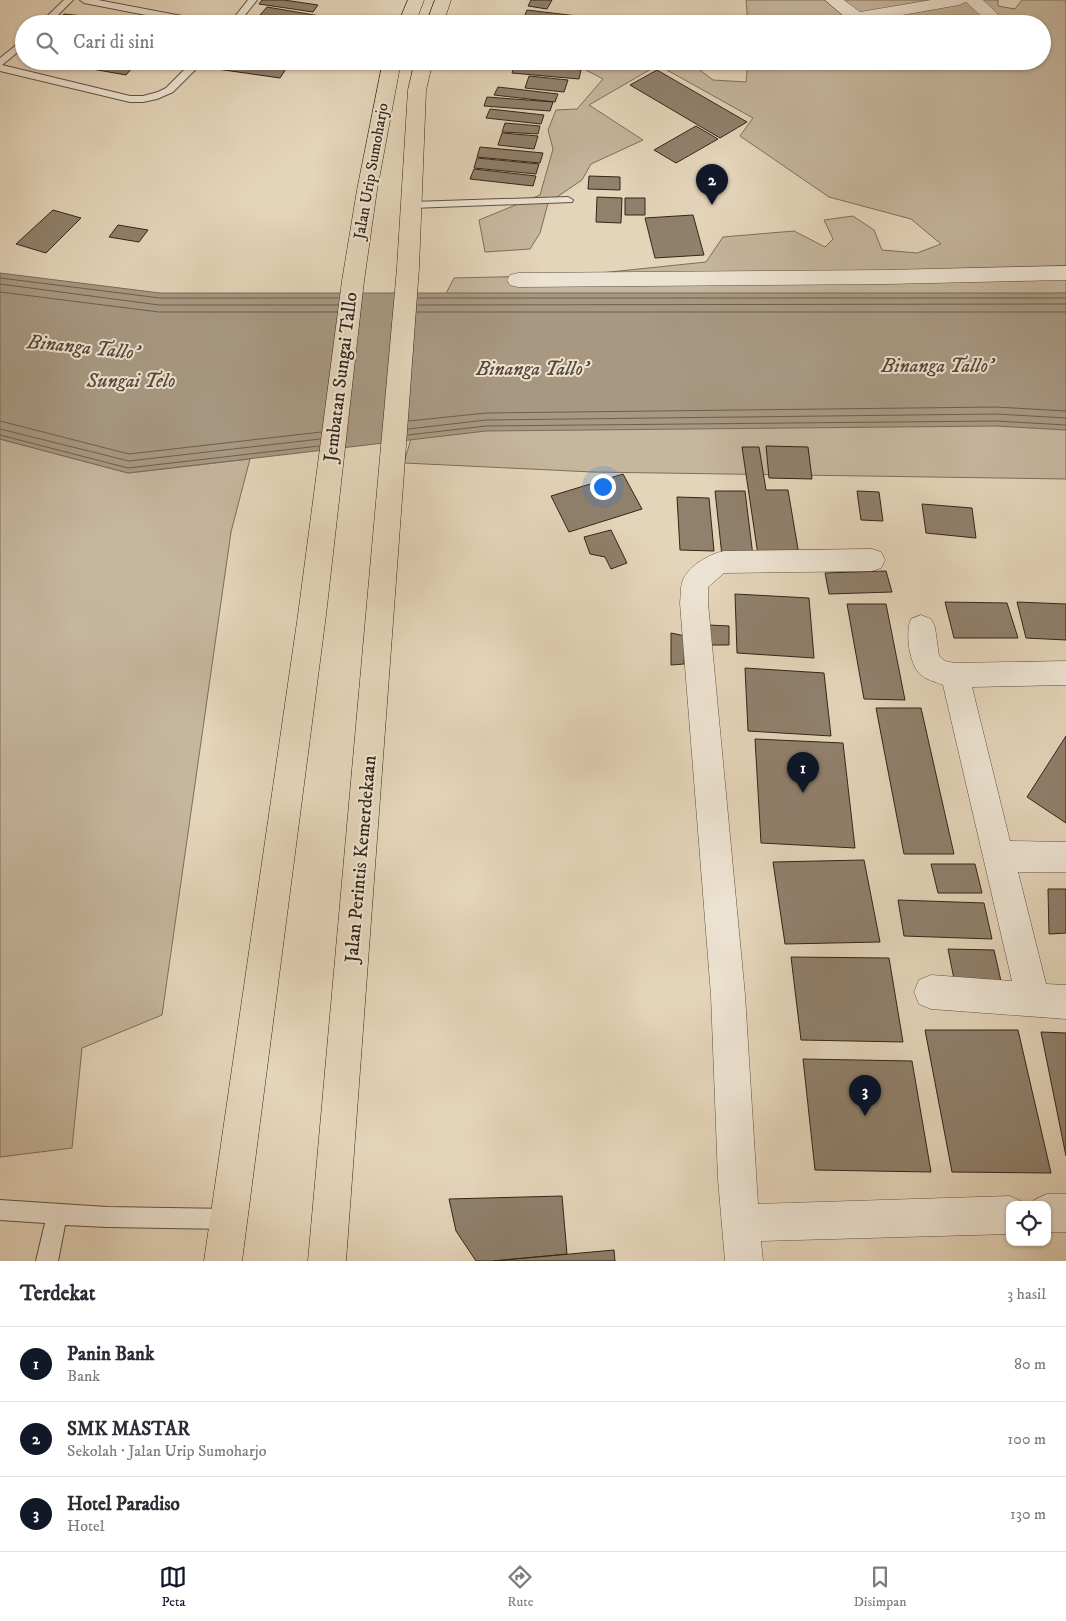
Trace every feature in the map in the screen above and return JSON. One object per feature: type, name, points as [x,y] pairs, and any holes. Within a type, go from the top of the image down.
[{"type":"highway","points":[[410,15],[416,0]]},
{"type":"highway","points":[[437,15],[443,0]]},
{"type":"highway","name":"Jalan Urip Sumoharjo","points":[[353,281],[367,190],[389,70]]},
{"type":"highway","name":"Jalan Urip Sumoharjo","points":[[392,456],[408,268],[417,90],[422,70]]},
{"type":"highway","name":"Jembatan Sungai Tallo","points":[[229,1220],[312,615],[353,281]]},
{"type":"highway","name":"Jalan Perintis Kemerdekaan","points":[[328,1261],[384,581],[392,456]]},
{"type":"highway","points":[[223,1261],[229,1220]]},
{"type":"street","points":[[833,0],[853,15]]},
{"type":"street","points":[[874,15],[959,0]]},
{"type":"street","points":[[973,0],[990,15]]},
{"type":"street","points":[[518,280],[888,277],[1066,272]]},
{"type":"street","points":[[744,1261],[737,1179],[728,995],[694,603],[696,583],[711,567],[724,562],[872,560]]},
{"type":"street","points":[[921,627],[926,661],[942,673],[955,675],[1066,673]]},
{"type":"street","points":[[955,675],[1000,856],[1033,1000]]},
{"type":"street","points":[[1000,856],[1066,857]]},
{"type":"street","points":[[930,992],[1066,1002]]},
{"type":"street","points":[[1051,1214],[1066,1213]]},
{"type":"street","points":[[741,1223],[1006,1215]]},
{"type":"lane","points":[[53,15],[69,0]]},
{"type":"lane","points":[[84,0],[162,15]]},
{"type":"lane","points":[[240,15],[253,0]]},
{"type":"lane","points":[[0,63],[15,50]]},
{"type":"lane","points":[[0,68],[130,99],[147,100],[172,90],[191,70]]},
{"type":"lane","points":[[412,205],[568,200]]},
{"type":"lane","points":[[0,1210],[107,1217],[229,1220]]},
{"type":"lane","points":[[47,1261],[57,1214]]},
{"type":"shaded area","points":[[746,0],[998,0],[998,6],[1015,9],[1022,0],[1066,0],[1066,293],[432,320],[454,278],[581,275],[706,262],[723,237],[794,231],[825,247],[833,239],[824,220],[853,216],[874,230],[882,250],[917,253],[941,244],[911,219],[829,197],[740,136],[753,118],[667,70],[700,70],[713,80],[746,82],[747,70],[1051,70],[1051,15],[747,15]]},
{"type":"shaded area","points":[[586,70],[649,70],[589,105],[643,140],[591,164],[582,180],[548,203],[540,233],[530,249],[485,252],[479,220],[540,195],[553,149],[548,130],[556,110],[577,109],[603,79]]},
{"type":"shaded area","points":[[1066,403],[1066,479],[592,472],[404,463],[416,421]]},
{"type":"shaded area","points":[[0,439],[128,473],[250,459],[231,532],[162,1015],[82,1048],[72,1148],[0,1157]]},
{"type":"water","name":"Sungai Telo","points":[[0,273],[160,293],[1066,293],[1066,430],[996,426],[486,431],[128,473],[0,439]]},
{"type":"building","points":[[262,0],[284,0],[318,5],[313,12],[259,4]]},
{"type":"building","points":[[531,0],[552,0],[547,9],[528,6]]},
{"type":"building","points":[[267,7],[314,15],[260,15]]},
{"type":"building","points":[[527,10],[569,15],[525,15]]},
{"type":"building","points":[[98,70],[130,70],[126,75]]},
{"type":"building","points":[[224,70],[285,70],[280,78]]},
{"type":"building","points":[[513,70],[581,70],[579,79],[512,73]]},
{"type":"building","points":[[657,70],[747,122],[720,138],[630,85]]},
{"type":"building","points":[[529,76],[568,80],[564,92],[525,88]]},
{"type":"building","points":[[498,87],[558,94],[555,102],[494,95]]},
{"type":"building","points":[[487,97],[553,102],[550,111],[484,106]]},
{"type":"building","points":[[490,109],[544,115],[541,124],[486,118]]},
{"type":"building","points":[[505,123],[540,126],[538,134],[502,132]]},
{"type":"building","points":[[696,126],[718,139],[676,163],[654,150]]},
{"type":"building","points":[[502,133],[538,136],[534,149],[498,145]]},
{"type":"building","points":[[480,147],[543,153],[540,163],[477,157]]},
{"type":"building","points":[[477,158],[539,164],[536,174],[474,168]]},
{"type":"building","points":[[474,169],[536,176],[533,186],[470,179]]},
{"type":"building","points":[[589,176],[620,177],[620,190],[588,189]]},
{"type":"building","points":[[597,197],[622,198],[621,223],[596,222]]},
{"type":"building","points":[[625,198],[645,198],[645,215],[625,215]]},
{"type":"building","points":[[53,210],[81,218],[46,253],[16,244]]},
{"type":"building","points":[[693,215],[704,255],[655,258],[645,218]]},
{"type":"building","points":[[118,225],[148,230],[139,242],[109,237]]},
{"type":"building","points":[[766,446],[808,447],[812,479],[769,478]]},
{"type":"building","points":[[742,447],[759,447],[766,490],[788,490],[799,555],[758,555]]},
{"type":"building","points":[[623,474],[642,509],[569,532],[551,496]]},
{"type":"building","points":[[715,491],[745,491],[753,556],[722,556]]},
{"type":"building","points":[[857,491],[879,492],[883,521],[861,520]]},
{"type":"building","points":[[677,497],[709,498],[714,551],[680,550]]},
{"type":"building","points":[[922,504],[972,508],[976,538],[926,533]]},
{"type":"building","points":[[611,530],[627,563],[611,569],[605,557],[590,554],[584,537]]},
{"type":"building","points":[[886,571],[892,592],[829,594],[825,573]]},
{"type":"building","points":[[735,594],[809,598],[814,658],[737,653]]},
{"type":"building","points":[[945,602],[1007,603],[1018,638],[954,638]]},
{"type":"building","points":[[1017,602],[1066,604],[1066,640],[1026,638]]},
{"type":"building","points":[[847,604],[886,604],[905,700],[864,699]]},
{"type":"building","points":[[708,625],[729,626],[729,645],[707,645]]},
{"type":"building","points":[[671,633],[685,636],[684,664],[671,665]]},
{"type":"building","points":[[745,668],[824,673],[831,736],[748,731]]},
{"type":"building","points":[[876,708],[921,708],[954,854],[904,854]]},
{"type":"building","points":[[1066,736],[1066,823],[1027,797]]},
{"type":"building","points":[[755,739],[843,743],[855,848],[761,843]]},
{"type":"building","points":[[864,860],[880,942],[785,944],[773,862]]},
{"type":"building","points":[[931,864],[975,864],[982,893],[938,893]]},
{"type":"building","points":[[1048,889],[1066,889],[1066,933],[1049,934]]},
{"type":"building","points":[[898,900],[984,903],[992,939],[904,936]]},
{"type":"building","points":[[948,949],[994,950],[1003,990],[956,989]]},
{"type":"building","points":[[791,957],[889,958],[903,1042],[801,1040]]},
{"type":"building","points":[[925,1030],[1018,1030],[1051,1173],[952,1172]]},
{"type":"building","points":[[1041,1032],[1066,1033],[1066,1156]]},
{"type":"building","points":[[803,1059],[912,1061],[931,1172],[815,1170]]},
{"type":"building","points":[[562,1196],[567,1254],[493,1261],[476,1261],[456,1231],[449,1199]]},
{"type":"building","points":[[614,1250],[615,1261],[493,1261]]},
{"type":"place","name":"SMK MASTAR","points":[[712,205]]},
{"type":"place","name":"Panin Bank","points":[[803,793]]},
{"type":"place","name":"Hotel Paradiso","points":[[865,1116]]},
{"type":"water label","name":"Binanga Tallo'","points":[[83,348]]},
{"type":"water label","name":"Binanga Tallo'","points":[[937,366]]},
{"type":"water label","name":"Binanga Tallo'","points":[[532,369]]}]
